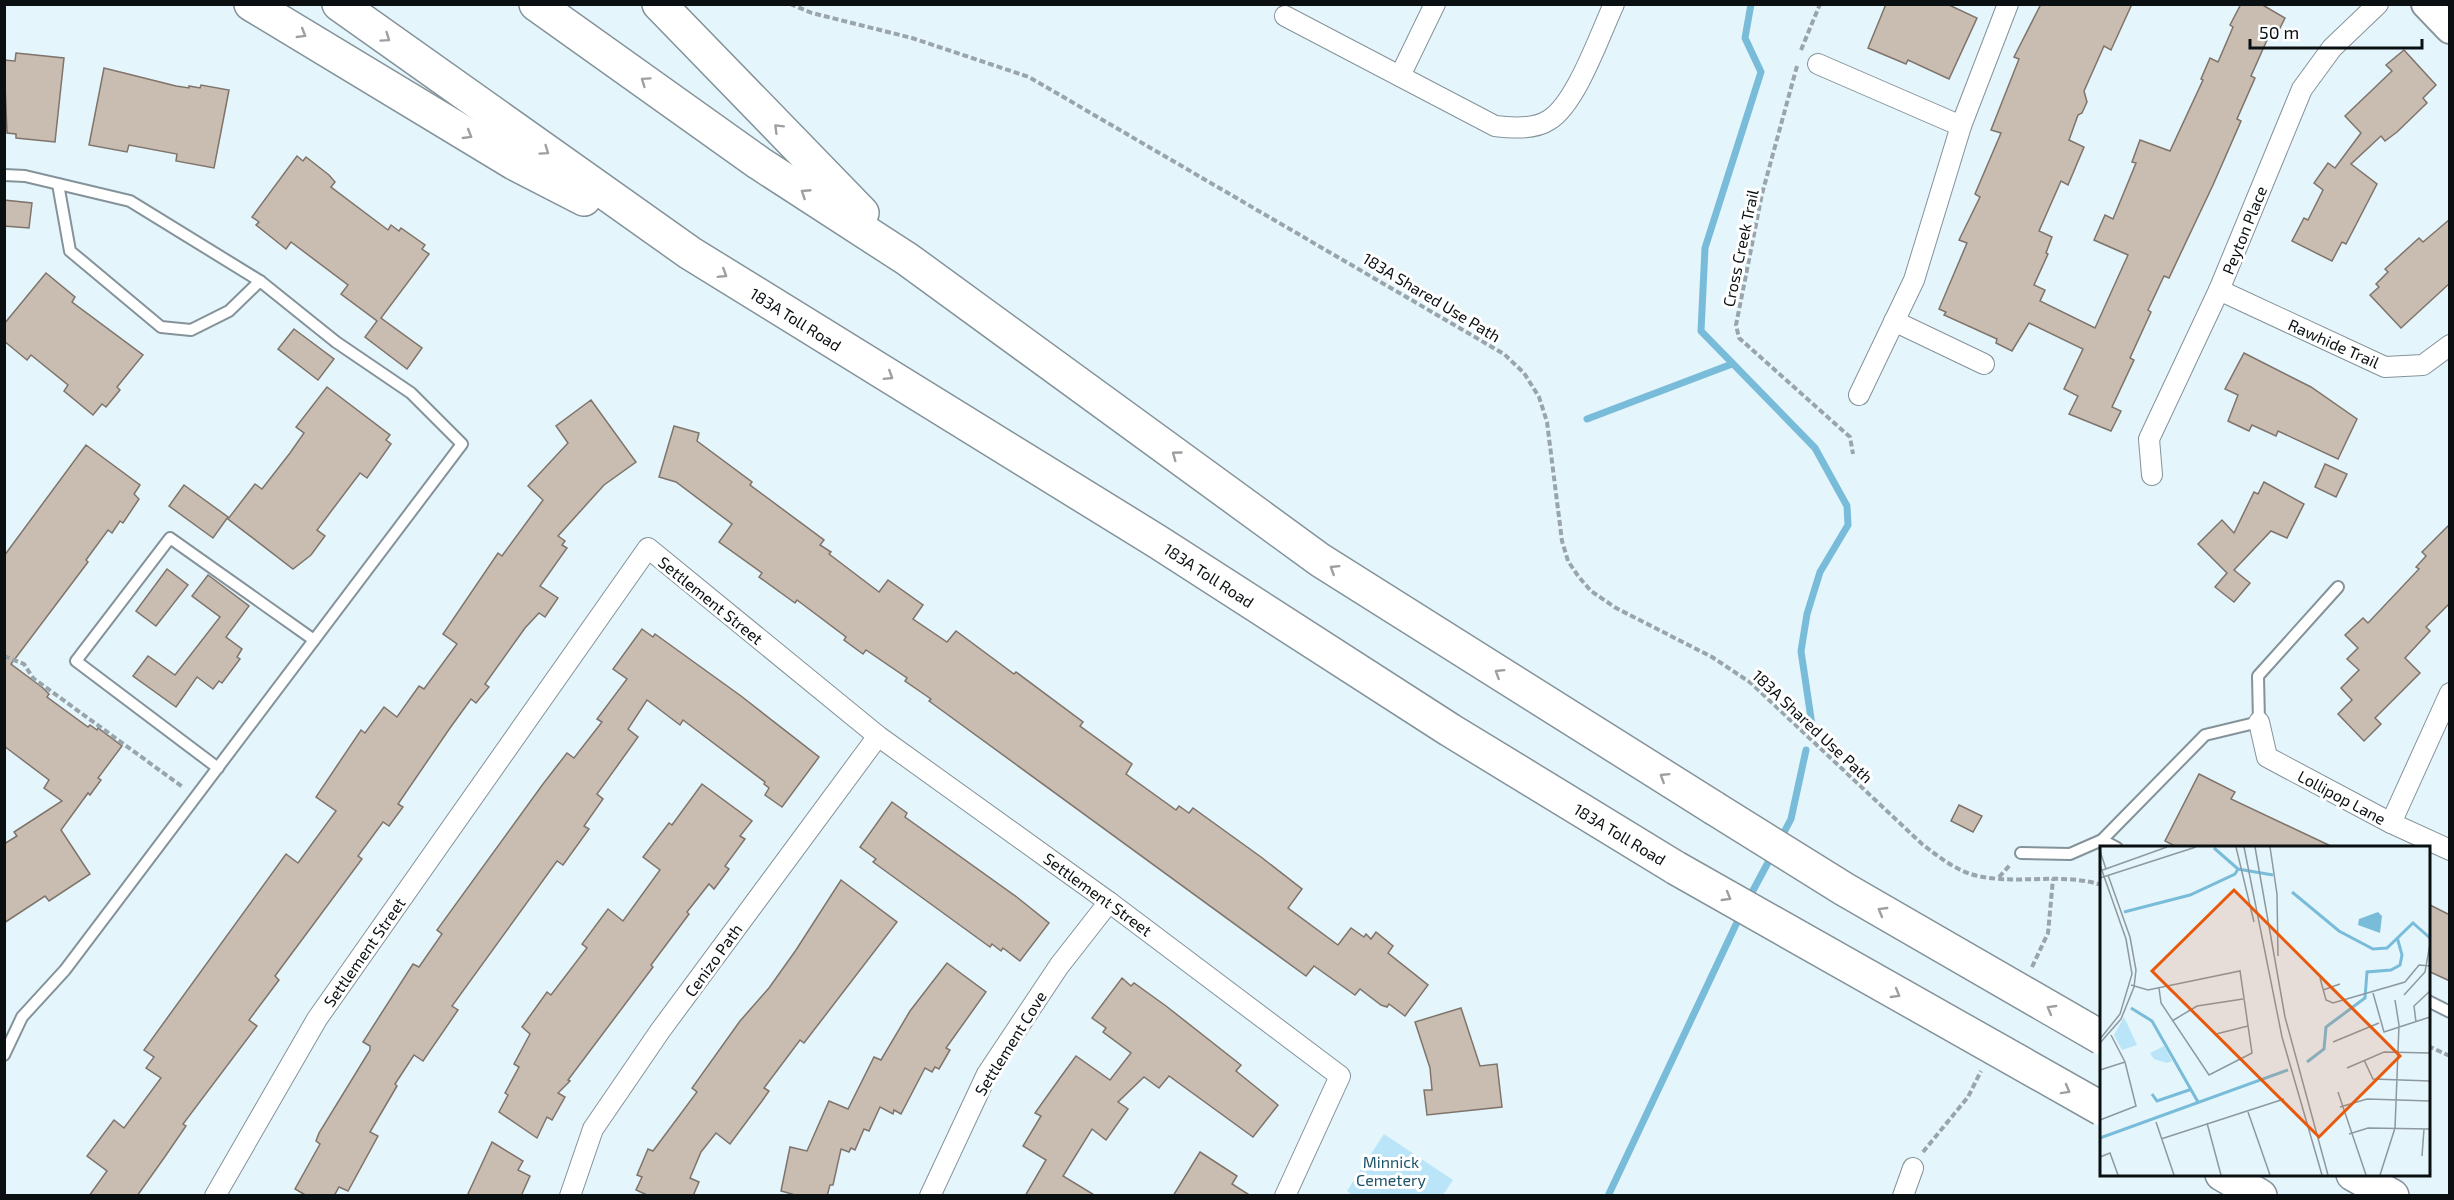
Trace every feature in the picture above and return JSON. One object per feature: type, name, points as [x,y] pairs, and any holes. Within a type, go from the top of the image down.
[{"type":"highway","points":[[251,4],[514,163],[690,254]]},
{"type":"highway","name":"183A Toll Road","points":[[339,4],[690,254],[1158,542],[1450,730],[1676,868],[1993,1050],[2100,1108]]},
{"type":"highway","points":[[536,4],[759,163],[907,259],[1320,560],[1844,889],[2100,1037]]},
{"type":"highway","points":[[659,4],[907,259]]},
{"type":"highway","points":[[2226,1176],[2257,1194]]},
{"type":"highway","points":[[2356,1176],[2392,1196]]},
{"type":"street","points":[[1400,76],[1435,4]]},
{"type":"street","points":[[1285,16],[1495,126],[1517,128],[1548,121],[1568,102],[1614,4]]},
{"type":"street","points":[[1859,395],[1914,280],[1961,126],[2008,4]]},
{"type":"street","name":"Peyton Place","points":[[2152,475],[2149,439],[2219,290],[2302,89],[2332,48],[2378,4]]},
{"type":"street","points":[[2426,4],[2450,29]]},
{"type":"street","points":[[1818,64],[1961,126]]},
{"type":"street","name":"Rawhide Trail","points":[[2219,290],[2385,367],[2422,365],[2450,345]]},
{"type":"street","points":[[1894,321],[1984,364]]},
{"type":"street","name":"Settlement Street","points":[[215,1196],[317,1019],[648,548],[878,736],[1109,902],[1340,1076],[1285,1196]]},
{"type":"street","points":[[2391,823],[2450,693]]},
{"type":"street","name":"Lollipop Lane","points":[[2259,722],[2267,757],[2391,823],[2450,850]]},
{"type":"street","name":"Cenizo Path","points":[[570,1196],[593,1129],[660,1031],[878,736]]},
{"type":"street","name":"Settlement Cove","points":[[930,1196],[987,1074],[1059,966],[1109,902]]},
{"type":"street","points":[[1903,1196],[1913,1168]]},
{"type":"lane","points":[[4,175],[25,176],[130,201],[260,281],[336,342],[411,393],[462,444],[65,970],[22,1017],[4,1055]]},
{"type":"lane","points":[[58,184],[70,251],[161,327],[191,330],[229,311],[260,281]]},
{"type":"lane","points":[[218,768],[76,661],[170,538],[314,640]]},
{"type":"lane","points":[[2021,853],[2070,854],[2102,840],[2205,735],[2259,722],[2258,676],[2338,587]]},
{"type":"lane","points":[[2102,840],[2113,846]]},
{"type":"lane","points":[[2430,1002],[2450,1012]]},
{"type":"path","name":"183A Shared Use Path","points":[[790,4],[812,13],[912,38],[1029,77],[1504,354],[1524,373],[1539,396],[1547,422],[1562,541],[1568,561],[1591,591],[1616,608],[1712,657],[1751,683],[1922,844],[1949,865],[1976,876],[2065,879],[2100,885]]},
{"type":"path","name":"Cross Creek Trail","points":[[1820,4],[1801,48],[1778,128],[1736,325],[1739,338],[1850,437],[1852,454]]},
{"type":"path","points":[[4,656],[24,664],[33,678],[196,796]]},
{"type":"path","points":[[2430,1047],[2450,1056]]},
{"type":"path","points":[[1913,1168],[1928,1144],[1968,1097],[1974,1086]]},
{"type":"green space","name":"Minnick Cemetery","points":[[1384,1134],[1453,1180],[1443,1195],[1354,1196],[1347,1191]]},
{"type":"building","points":[[1886,4],[1947,4],[1977,18],[1949,79],[1908,60],[1906,64],[1868,48]]},
{"type":"building","points":[[2041,4],[2132,4],[2111,50],[2104,46],[2084,91],[2087,102],[2082,113],[2078,115],[2069,140],[2084,147],[2068,185],[2061,181],[2039,231],[2052,237],[2046,253],[2048,254],[2034,285],[2045,290],[2040,301],[2095,328],[2128,255],[2094,240],[2105,215],[2113,219],[2136,163],[2132,162],[2140,140],[2170,151],[2203,80],[2201,79],[2210,58],[2218,62],[2233,27],[2230,25],[2241,4],[2261,4],[2285,18],[2277,34],[2271,31],[2251,76],[2255,78],[2237,119],[2241,121],[2213,185],[2169,278],[2164,276],[2148,310],[2151,312],[2130,358],[2134,360],[2112,407],[2121,411],[2111,431],[2069,414],[2078,396],[2064,389],[2083,349],[2029,323],[2012,351],[1996,343],[1997,339],[1944,315],[1946,312],[1939,309],[1967,243],[1959,240],[1980,197],[1975,194],[2001,133],[1991,130],[2019,59],[2014,57]]},
{"type":"building","points":[[2404,50],[2436,85],[2423,98],[2427,103],[2397,132],[2385,141],[2381,136],[2351,164],[2377,184],[2346,244],[2342,242],[2332,261],[2292,241],[2304,218],[2308,220],[2323,190],[2314,183],[2328,163],[2335,168],[2361,133],[2345,116],[2392,71],[2386,65]]},
{"type":"building","points":[[16,53],[64,58],[55,142],[16,138],[16,134],[7,133],[4,60],[15,61]]},
{"type":"building","points":[[104,68],[176,86],[200,88],[201,85],[229,90],[214,168],[176,161],[177,154],[129,145],[127,152],[89,145]]},
{"type":"building","points":[[297,156],[303,161],[306,157],[329,175],[335,182],[331,187],[388,230],[391,225],[399,231],[401,228],[425,245],[422,249],[429,254],[381,318],[422,348],[407,369],[365,337],[377,321],[341,294],[348,285],[291,242],[286,249],[256,225],[259,222],[252,217]]},
{"type":"building","points":[[4,200],[32,203],[29,228],[4,226]]},
{"type":"building","points":[[2450,219],[2450,283],[2401,328],[2370,295],[2379,287],[2376,284],[2388,272],[2385,269],[2419,238],[2423,242]]},
{"type":"building","points":[[46,273],[75,297],[72,302],[143,355],[117,387],[120,390],[106,407],[102,404],[93,415],[64,391],[68,385],[31,355],[27,360],[4,341],[4,324]]},
{"type":"building","points":[[294,329],[334,359],[318,380],[278,349]]},
{"type":"building","points":[[2244,353],[2311,387],[2357,419],[2338,459],[2278,431],[2276,436],[2252,425],[2249,431],[2228,421],[2238,395],[2225,389]]},
{"type":"building","points":[[327,387],[390,435],[386,440],[391,444],[367,478],[360,473],[317,530],[325,536],[311,555],[293,569],[228,519],[255,484],[262,489],[290,453],[304,433],[296,427]]},
{"type":"building","points":[[591,400],[636,462],[604,485],[558,536],[565,541],[562,545],[567,548],[540,586],[558,598],[545,617],[539,613],[525,628],[485,684],[489,687],[476,703],[471,699],[398,804],[403,807],[389,826],[383,822],[358,856],[362,859],[275,976],[279,980],[249,1020],[257,1026],[183,1124],[186,1126],[137,1196],[89,1196],[107,1171],[87,1156],[114,1120],[124,1128],[161,1078],[146,1068],[154,1057],[144,1050],[286,854],[298,863],[336,811],[316,797],[361,730],[365,733],[384,707],[397,717],[419,686],[424,689],[457,644],[443,634],[498,553],[502,556],[543,500],[528,486],[568,443],[556,426]]},
{"type":"building","points":[[674,426],[699,433],[697,441],[752,482],[750,485],[824,540],[820,545],[831,552],[829,554],[879,592],[888,580],[923,605],[913,619],[947,642],[956,631],[1014,674],[1016,672],[1083,722],[1080,726],[1132,764],[1126,774],[1176,810],[1179,806],[1189,813],[1193,808],[1302,889],[1288,908],[1338,945],[1351,928],[1364,937],[1366,934],[1371,939],[1376,932],[1393,946],[1388,953],[1428,985],[1405,1016],[1389,1004],[1387,1007],[1381,1005],[1360,989],[1355,995],[1314,966],[1306,976],[929,701],[931,699],[905,681],[907,678],[866,650],[863,654],[844,640],[846,637],[797,600],[795,603],[759,577],[762,573],[719,542],[732,524],[676,482],[659,477]]},
{"type":"building","points":[[86,445],[140,485],[134,494],[139,499],[123,523],[120,521],[112,533],[108,530],[86,560],[88,562],[11,664],[43,688],[49,694],[47,697],[88,727],[90,725],[97,730],[98,728],[122,746],[98,778],[101,780],[90,795],[88,793],[61,830],[90,874],[49,901],[45,896],[4,923],[4,844],[17,836],[14,832],[62,801],[44,788],[49,780],[4,746],[4,556]]},
{"type":"building","points":[[2325,464],[2347,474],[2336,497],[2315,487]]},
{"type":"building","points":[[2264,482],[2304,504],[2287,538],[2271,531],[2234,570],[2250,583],[2234,602],[2215,587],[2227,573],[2198,544],[2222,520],[2234,533],[2254,492],[2258,494]]},
{"type":"building","points":[[184,485],[228,517],[213,538],[169,506]]},
{"type":"building","points":[[2450,524],[2450,603],[2426,627],[2430,631],[2405,658],[2420,673],[2375,718],[2381,724],[2364,741],[2338,714],[2352,700],[2341,688],[2359,670],[2347,659],[2358,648],[2345,635],[2363,618],[2368,623],[2419,569],[2416,567],[2426,556],[2422,552]]},
{"type":"building","points":[[167,569],[188,585],[156,626],[136,611]]},
{"type":"building","points":[[208,575],[249,606],[226,637],[242,649],[237,657],[240,659],[222,683],[219,681],[213,689],[197,677],[176,707],[133,676],[148,656],[175,675],[220,617],[192,596]]},
{"type":"building","points":[[642,629],[653,637],[655,634],[741,696],[819,757],[782,807],[765,795],[769,788],[764,784],[765,782],[683,720],[680,725],[647,700],[628,729],[638,737],[597,794],[603,799],[584,826],[589,829],[563,865],[557,861],[452,1006],[458,1010],[423,1061],[414,1055],[395,1084],[397,1086],[370,1132],[378,1136],[348,1191],[339,1187],[334,1196],[307,1196],[295,1189],[320,1144],[316,1141],[319,1133],[370,1050],[370,1046],[363,1042],[413,964],[419,967],[442,934],[437,930],[543,784],[567,753],[574,758],[602,722],[597,719],[627,679],[613,669]]},
{"type":"building","points":[[2199,774],[2235,792],[2231,799],[2331,846],[2175,846],[2165,841]]},
{"type":"building","points":[[702,784],[752,821],[740,836],[745,839],[725,866],[729,869],[714,889],[709,884],[687,912],[689,914],[651,965],[653,967],[568,1080],[570,1081],[558,1093],[565,1097],[552,1120],[547,1117],[537,1138],[499,1112],[508,1095],[505,1093],[519,1067],[514,1064],[530,1034],[522,1027],[547,992],[551,995],[587,948],[582,944],[608,909],[623,921],[660,870],[643,857],[669,823],[672,825]]},
{"type":"building","points":[[892,802],[907,813],[905,817],[1049,923],[1020,961],[1003,948],[1001,951],[992,944],[990,947],[873,862],[876,859],[860,847]]},
{"type":"building","points":[[1959,805],[1982,816],[1973,832],[1951,821]]},
{"type":"building","points":[[841,880],[897,922],[804,1043],[800,1040],[764,1088],[769,1091],[730,1144],[716,1133],[701,1152],[690,1178],[699,1182],[693,1196],[649,1196],[636,1190],[642,1177],[637,1175],[648,1149],[653,1151],[697,1092],[692,1088],[740,1021],[769,988]]},
{"type":"building","points":[[2430,905],[2450,915],[2450,981],[2430,972]]},
{"type":"building","points":[[947,963],[986,992],[946,1048],[950,1050],[939,1069],[935,1067],[932,1072],[925,1068],[901,1114],[894,1110],[893,1114],[880,1107],[869,1131],[864,1129],[855,1150],[851,1148],[849,1152],[841,1149],[833,1185],[830,1185],[827,1196],[799,1196],[781,1191],[790,1147],[807,1151],[829,1101],[848,1109],[874,1057],[881,1060],[910,1011]]},
{"type":"building","points":[[1122,978],[1131,986],[1134,983],[1166,1006],[1241,1065],[1236,1071],[1278,1105],[1253,1137],[1169,1076],[1159,1088],[1144,1077],[1118,1102],[1128,1109],[1106,1140],[1092,1129],[1063,1176],[1096,1196],[1025,1196],[1046,1160],[1023,1146],[1041,1116],[1035,1113],[1076,1056],[1110,1080],[1131,1053],[1103,1032],[1106,1028],[1092,1018]]},
{"type":"building","points":[[1461,1008],[1480,1066],[1497,1064],[1502,1107],[1427,1115],[1424,1090],[1432,1090],[1430,1068],[1415,1022]]},
{"type":"building","points":[[492,1142],[523,1161],[518,1170],[530,1176],[521,1196],[467,1196]]},
{"type":"building","points":[[1200,1152],[1237,1176],[1232,1184],[1251,1196],[1173,1196]]},
{"type":"waterway","points":[[1751,4],[1745,38],[1761,72],[1705,248],[1701,331],[1815,448],[1847,506],[1848,525],[1820,572],[1807,614],[1801,651],[1812,725]]},
{"type":"waterway","points":[[1587,419],[1732,364]]},
{"type":"waterway","points":[[1780,840],[1791,819],[1806,750]]},
{"type":"waterway","points":[[1749,898],[1772,855]]},
{"type":"waterway","points":[[1608,1196],[1740,916]]}]
